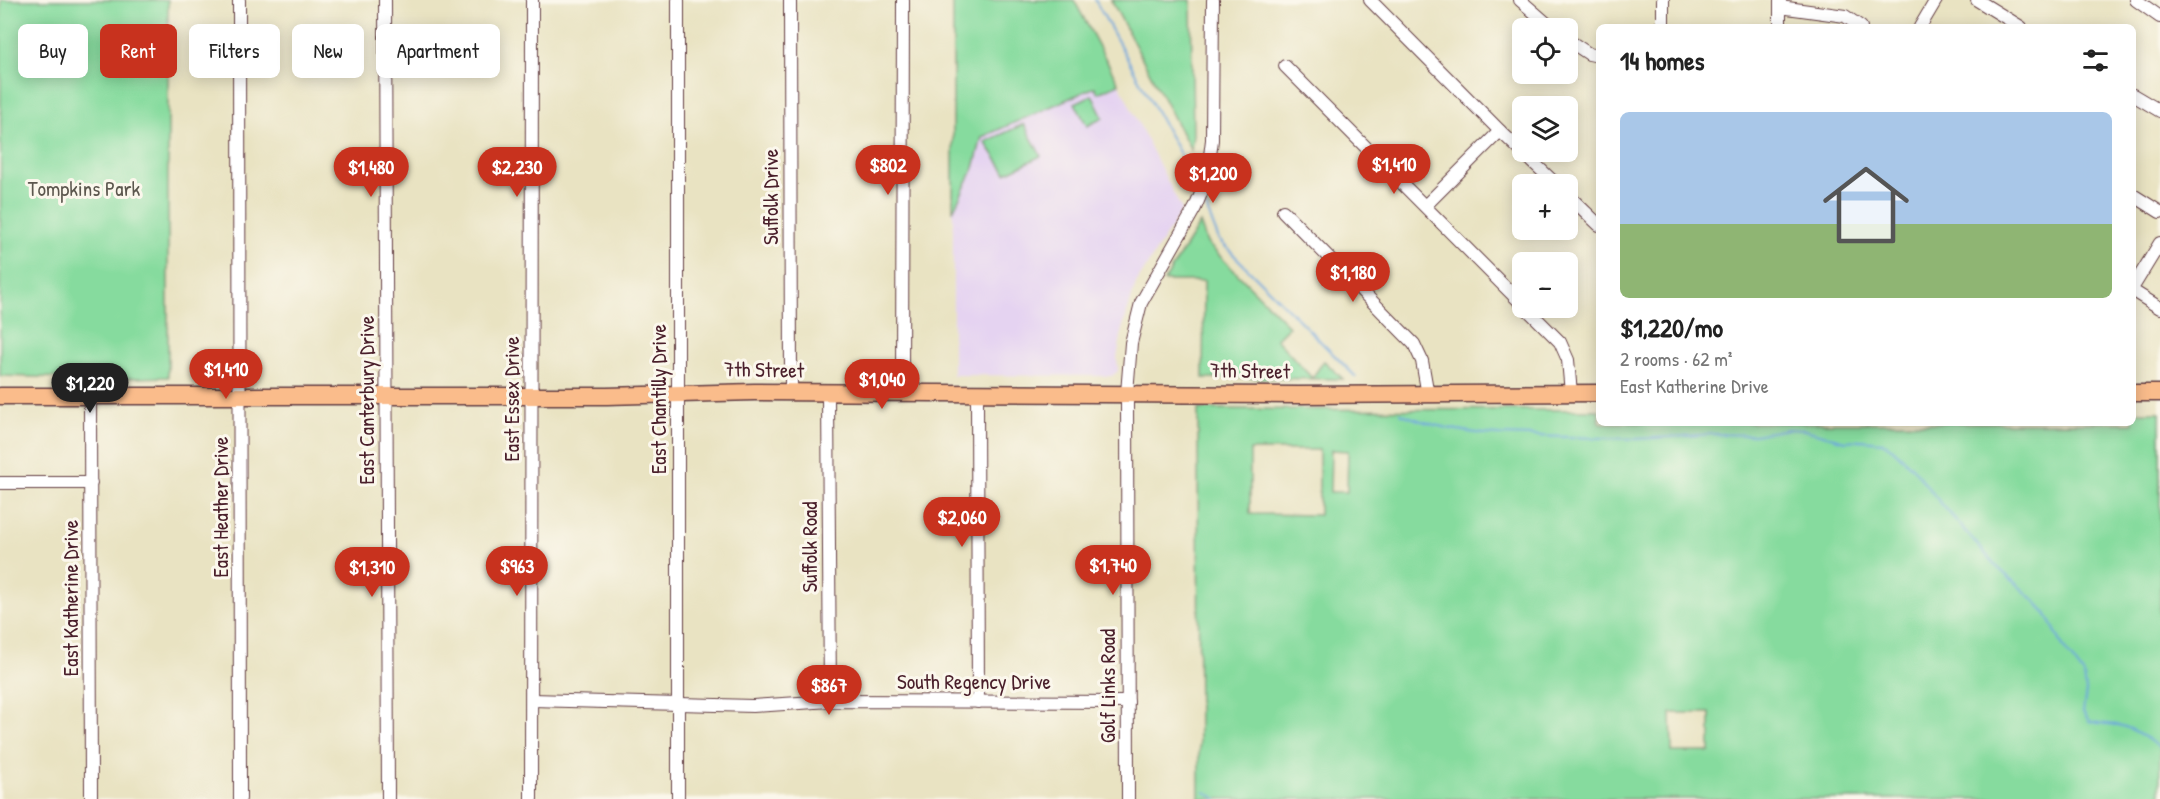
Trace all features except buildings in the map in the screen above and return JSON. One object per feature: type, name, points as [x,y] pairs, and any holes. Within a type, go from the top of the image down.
[{"type":"main road","name":"7th Street","points":[[0,396],[1596,393]]},
{"type":"main road","points":[[2136,393],[2160,393]]},
{"type":"street","name":"East Heather Drive","points":[[239,0],[240,799]]},
{"type":"street","name":"East Canterbury Drive","points":[[385,0],[388,799]]},
{"type":"street","name":"East Essex Drive","points":[[531,799],[532,0]]},
{"type":"street","name":"East Chantilly Drive","points":[[678,0],[678,799]]},
{"type":"street","name":"Suffolk Drive","points":[[790,0],[791,393]]},
{"type":"street","points":[[902,393],[903,0]]},
{"type":"street","name":"Golf Links Road","points":[[1128,799],[1127,393],[1131,343],[1141,303],[1195,208],[1207,178],[1213,129],[1213,0]]},
{"type":"street","points":[[1370,0],[1545,174]]},
{"type":"street","points":[[1521,0],[1541,18]]},
{"type":"street","points":[[1663,0],[1663,24]]},
{"type":"street","points":[[1922,24],[1936,0]]},
{"type":"street","points":[[1977,0],[2016,24]]},
{"type":"street","points":[[2136,0],[2160,17]]},
{"type":"street","points":[[1780,24],[1780,4],[1845,16],[1857,24]]},
{"type":"street","points":[[1578,46],[1596,55]]},
{"type":"street","points":[[1285,66],[1512,294]]},
{"type":"street","points":[[2136,97],[2160,111]]},
{"type":"street","points":[[1426,205],[1500,131]]},
{"type":"street","points":[[2136,197],[2160,212]]},
{"type":"street","points":[[1578,205],[1596,222]]},
{"type":"street","points":[[1283,211],[1414,344],[1422,361],[1428,394]]},
{"type":"street","points":[[2136,284],[2160,243]]},
{"type":"street","points":[[2136,291],[2160,308]]},
{"type":"street","points":[[1536,318],[1560,342],[1568,360],[1571,393]]},
{"type":"street","points":[[977,393],[978,702]]},
{"type":"street","name":"Suffolk Road","points":[[828,394],[830,701]]},
{"type":"street","name":"East Katherine Drive","points":[[90,397],[91,799]]},
{"type":"street","points":[[0,483],[91,483]]},
{"type":"street","name":"South Regency Drive","points":[[532,700],[753,706],[830,701],[1128,702]]},
{"type":"shaded area","points":[[1119,84],[1182,210],[1136,283],[1123,326],[1117,357],[1118,371],[1112,376],[953,375],[953,211],[974,168],[982,137],[1096,87],[1099,93]]},
{"type":"green space","name":"Tompkins Park","points":[[1,0],[168,0],[168,24],[100,24],[100,78],[168,78],[168,377],[103,379],[0,376]]},
{"type":"green space","points":[[953,0],[1074,0],[1119,84],[1098,93],[1095,87],[982,137],[974,168],[953,211]]},
{"type":"green space","points":[[1111,0],[1191,0],[1193,135],[1191,150]]},
{"type":"green space","points":[[1092,95],[1103,118],[1087,126],[1075,103]]},
{"type":"green space","points":[[1024,124],[1041,156],[1006,173],[985,142]]},
{"type":"green space","points":[[1200,223],[1207,243],[1289,326],[1276,339],[1312,378],[1324,361],[1343,379],[1203,378],[1204,281],[1164,281]]},
{"type":"green space","points":[[1198,409],[1596,410],[1596,426],[2136,426],[2136,412],[2160,412],[2160,799],[1199,799]],"holes":[[[1250,450],[1319,450],[1319,515],[1250,514]],[[1331,450],[1348,451],[1347,492],[1330,492]],[[1671,713],[1710,713],[1710,752],[1672,752]]]},
{"type":"waterway","points":[[1095,0],[1190,172]]},
{"type":"waterway","points":[[1206,207],[1219,240],[1356,377]]},
{"type":"waterway","points":[[1400,413],[1448,428],[1498,435],[1637,439],[1715,434],[1754,435],[1788,429],[1805,430],[1845,441],[1882,442],[1912,467],[1996,566],[2046,613],[2064,648],[2084,675],[2086,691],[2083,712],[2089,721],[2129,729],[2160,748]]},
{"type":"waterway","points":[[1205,792],[1217,799]]}]
